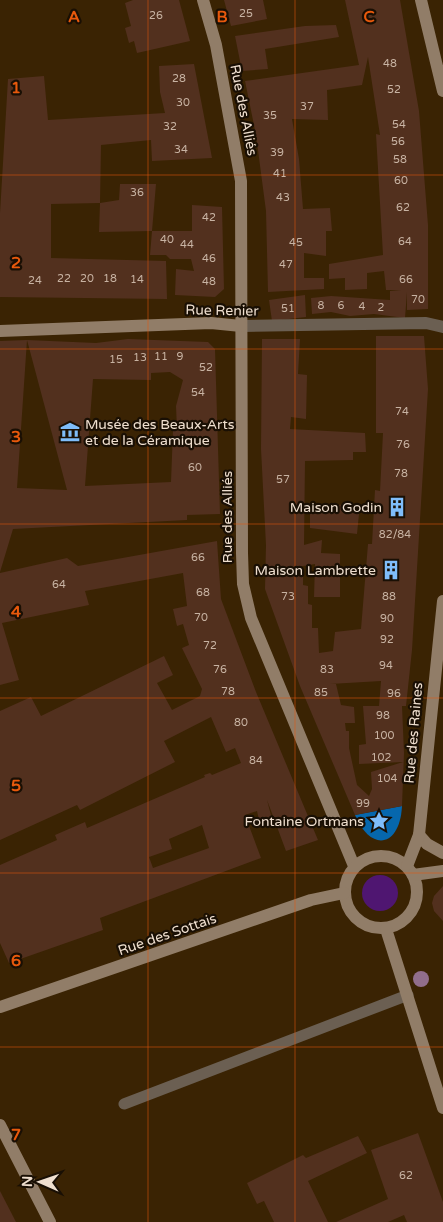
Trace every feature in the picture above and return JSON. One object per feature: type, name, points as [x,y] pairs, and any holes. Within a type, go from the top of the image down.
[{"type":"street","name":"Rue des Alliés","points":[[203,0],[216,45],[242,181],[243,584],[251,618],[354,866]]},
{"type":"street","points":[[421,0],[443,91]]},
{"type":"street","name":"Rue Renier","points":[[0,331],[211,323],[241,326],[426,323],[443,327]]},
{"type":"street","name":"Rue des Raines","points":[[410,870],[419,835],[443,601]]},
{"type":"street","points":[[419,835],[427,844],[443,853]]},
{"type":"street","points":[[410,870],[417,887],[416,901],[411,913],[404,921],[386,929],[375,928],[363,924],[353,916],[346,905],[344,893],[346,880],[354,866],[374,856],[387,856],[410,870],[443,871]]},
{"type":"street","name":"Rue des Sottais","points":[[0,1007],[311,900],[344,893]]},
{"type":"street","points":[[386,929],[443,1108]]},
{"type":"street","points":[[0,1125],[50,1222]]},
{"type":"lane","points":[[124,1104],[408,995]]},
{"type":"shaded area","points":[[380,875],[393,880],[398,893],[393,906],[380,911],[367,906],[362,893],[367,880]]},
{"type":"water","name":"Fontaine Ortmans","points":[[402,806],[396,830],[390,837],[384,840],[376,840],[369,835],[355,815]]},
{"type":"building","points":[[133,0],[179,0],[190,41],[137,53],[134,41],[129,43],[125,28],[131,26],[125,3]]},
{"type":"building","points":[[224,0],[263,0],[267,19],[231,26]]},
{"type":"building","points":[[345,0],[400,0],[419,111],[428,225],[428,309],[407,310],[407,292],[405,318],[374,314],[350,316],[331,312],[312,314],[311,298],[331,296],[390,300],[390,291],[401,290],[386,290],[384,271],[367,273],[367,289],[345,290],[345,278],[329,279],[329,264],[383,255],[376,134],[380,135],[368,57],[362,85],[327,90],[328,120],[292,119],[299,159],[303,209],[330,208],[332,231],[326,231],[326,256],[304,253],[304,278],[324,278],[324,289],[268,292],[266,211],[256,135],[245,81],[359,65]]},
{"type":"building","points":[[336,25],[339,37],[265,49],[268,69],[242,71],[235,36],[305,26]]},
{"type":"building","points":[[194,64],[212,158],[152,161],[151,140],[101,145],[100,203],[51,204],[51,258],[166,261],[167,299],[0,297],[0,213],[8,79],[44,76],[48,120],[165,113],[160,92],[159,66]]},
{"type":"building","points":[[120,184],[156,184],[152,231],[99,232],[100,203],[119,200]]},
{"type":"building","points":[[192,205],[222,207],[224,289],[215,297],[175,295],[176,269],[194,271],[191,259],[170,259],[166,255],[150,255],[152,231],[192,231]]},
{"type":"building","points":[[305,295],[306,317],[272,321],[269,300]]},
{"type":"building","points":[[376,336],[424,336],[428,389],[412,650],[406,706],[402,706],[404,753],[402,806],[355,815],[300,686],[265,589],[266,545],[261,449],[262,339],[300,339],[298,374],[307,375],[306,419],[291,417],[290,429],[365,433],[366,452],[353,452],[353,460],[305,461],[304,545],[322,540],[321,553],[340,554],[340,597],[314,597],[315,564],[297,567],[294,571],[303,571],[303,585],[308,586],[308,604],[312,605],[312,628],[318,628],[319,653],[333,651],[335,632],[361,629],[368,544],[372,544],[375,490],[380,491],[383,433],[376,433]],"holes":[[[381,681],[379,706],[363,706],[366,744],[359,745],[359,764],[403,762],[371,772],[372,789],[369,796],[357,785],[349,748],[349,731],[346,731],[345,723],[355,723],[354,707],[341,705],[336,684],[330,684]]]},
{"type":"building","points":[[128,339],[208,342],[215,349],[220,514],[187,515],[187,520],[13,529],[0,572],[0,341],[27,340],[96,343]],"holes":[[[27,340],[67,490],[17,488]],[[170,372],[183,380],[176,406],[177,429],[173,430],[171,482],[85,486],[93,379],[151,380],[151,373]]]},
{"type":"building","points":[[360,504],[357,534],[310,528],[310,506]]},
{"type":"building","points":[[217,541],[221,599],[256,692],[318,840],[286,851],[267,800],[273,823],[259,820],[257,811],[245,815],[261,858],[100,918],[103,930],[9,963],[0,943],[0,865],[57,840],[55,835],[85,822],[87,828],[205,777],[204,775],[210,773],[212,775],[241,763],[235,748],[226,752],[211,717],[164,741],[175,762],[80,810],[77,805],[0,840],[0,711],[31,697],[41,716],[164,656],[173,675],[157,683],[172,710],[200,696],[202,689],[182,648],[189,645],[183,624],[177,626],[173,609],[187,606],[183,573],[85,591],[89,605],[2,623],[19,680],[0,685],[0,573],[67,558],[78,566]],"holes":[[[202,825],[209,848],[153,868],[149,857],[172,849],[169,839]]]},
{"type":"building","points":[[443,886],[443,921],[434,911],[432,903],[434,896]]},
{"type":"building","points":[[418,1133],[443,1202],[443,1222],[407,1222],[404,1215],[388,1222],[336,1222],[388,1199],[371,1150]]},
{"type":"building","points":[[358,1136],[367,1153],[308,1181],[328,1222],[274,1222],[264,1201],[257,1204],[247,1183],[303,1155],[306,1158]]},
{"type":"building","points":[[0,1191],[16,1222],[0,1222]]},
{"type":"place","name":"Musée des Beaux-Arts et de la Céramique","points":[[70,432]]},
{"type":"place","name":"Maison Godin","points":[[397,507]]},
{"type":"place","name":"Maison Lambrette","points":[[391,570]]},
{"type":"place","name":"Fontaine Ortmans","points":[[379,821]]}]
